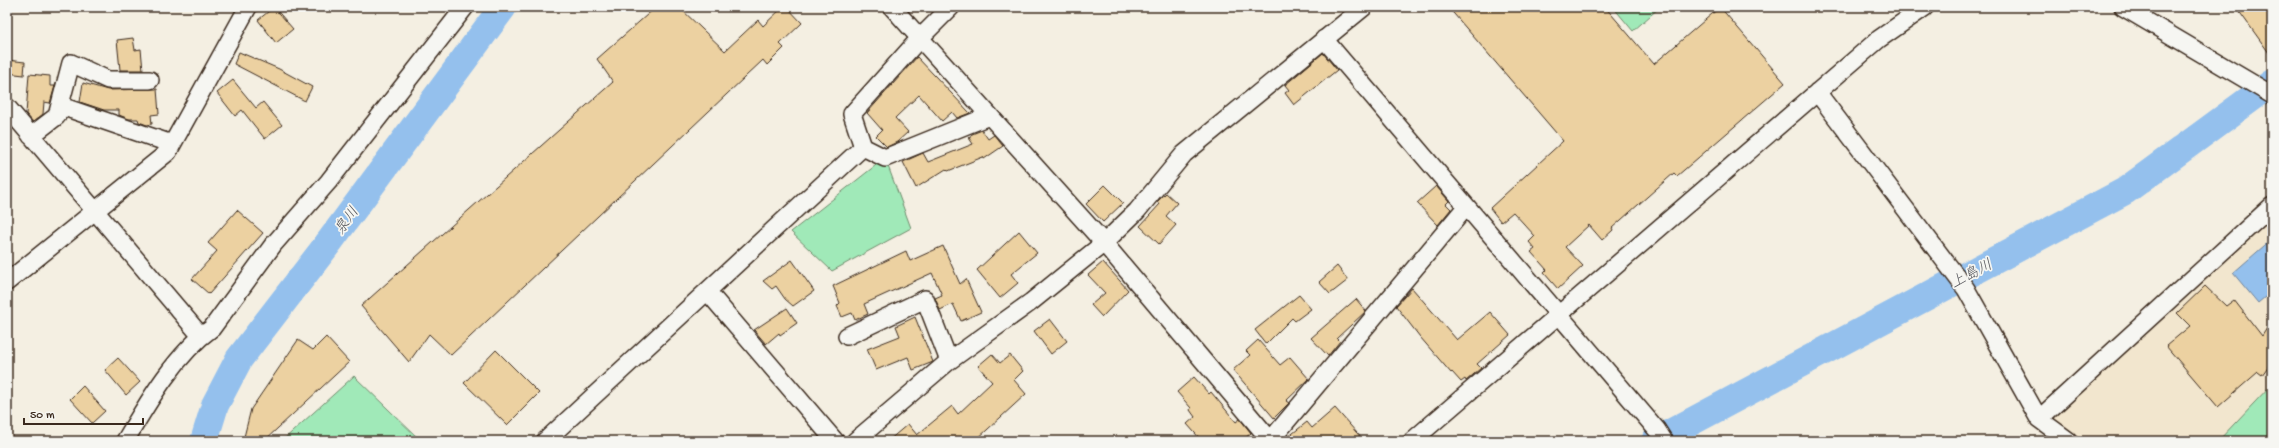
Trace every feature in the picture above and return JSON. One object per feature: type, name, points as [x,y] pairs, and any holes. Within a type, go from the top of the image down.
[{"type":"street","points":[[7,282],[168,152],[248,7]]},
{"type":"street","points":[[124,441],[158,387],[201,336],[212,328],[274,245],[330,181],[465,7]]},
{"type":"street","points":[[892,7],[1104,243],[1271,441],[1466,207]]},
{"type":"street","points":[[951,7],[920,38],[852,114],[863,147],[886,158],[989,116]]},
{"type":"street","points":[[855,441],[949,361],[1031,302],[1104,243],[1137,211],[1184,154],[1364,7]]},
{"type":"street","points":[[1412,441],[1879,39],[1925,7]]},
{"type":"street","points":[[2123,7],[2244,77],[2272,95]]},
{"type":"street","points":[[1324,40],[1661,436]]},
{"type":"street","points":[[31,136],[57,116],[61,106],[71,63],[108,80],[150,80]]},
{"type":"street","points":[[1817,92],[1954,271],[2039,419],[2069,441]]},
{"type":"street","points":[[61,106],[172,144]]},
{"type":"street","points":[[7,107],[94,212],[201,336]]},
{"type":"street","points":[[545,441],[863,147]]},
{"type":"street","points":[[2039,419],[2272,206]]},
{"type":"street","points":[[707,291],[835,441]]},
{"type":"street","points":[[847,336],[925,299],[949,361]]},
{"type":"shaded area","points":[[2272,216],[2272,441],[2083,441],[2052,419]]},
{"type":"green space","points":[[1613,7],[1660,7],[1633,31]]},
{"type":"green space","points":[[885,158],[911,228],[832,271],[791,232]]},
{"type":"green space","points":[[354,376],[421,441],[282,441]]},
{"type":"green space","points":[[2272,384],[2272,441],[2218,441]]},
{"type":"water","points":[[2272,239],[2272,291],[2258,303],[2233,273]]},
{"type":"building","points":[[274,7],[293,29],[276,43],[258,20]]},
{"type":"building","points":[[656,7],[679,7],[725,51],[758,20],[763,26],[783,7],[787,7],[802,23],[780,44],[784,48],[767,65],[763,60],[451,355],[429,334],[409,362],[361,306],[613,82],[597,59]]},
{"type":"building","points":[[1448,7],[1605,7],[1654,64],[1720,7],[1785,83],[1677,176],[1674,173],[1612,228],[1613,230],[1602,240],[1589,225],[1565,247],[1583,266],[1558,289],[1544,273],[1547,270],[1531,252],[1535,249],[1529,242],[1535,236],[1513,212],[1501,222],[1490,208],[1563,141]]},
{"type":"building","points":[[2236,7],[2272,7],[2272,57]]},
{"type":"building","points":[[133,38],[135,50],[141,49],[143,70],[120,70],[117,40]]},
{"type":"building","points":[[239,52],[279,69],[312,87],[305,101],[234,64]]},
{"type":"building","points":[[1323,53],[1337,70],[1294,105],[1285,93],[1289,90],[1285,85]]},
{"type":"building","points":[[917,57],[970,113],[957,118],[952,112],[942,121],[919,95],[895,118],[908,132],[897,142],[887,147],[876,136],[882,130],[867,113]]},
{"type":"building","points":[[7,60],[25,62],[24,75],[7,73]]},
{"type":"building","points":[[29,74],[50,76],[50,86],[55,86],[50,103],[44,102],[43,114],[33,122],[26,114]]},
{"type":"building","points":[[233,80],[256,108],[263,102],[282,125],[265,139],[242,110],[235,116],[217,93]]},
{"type":"building","points":[[83,83],[108,90],[157,89],[159,114],[151,115],[152,124],[147,125],[139,122],[138,119],[129,119],[119,115],[119,110],[104,110],[80,102]]},
{"type":"building","points":[[982,130],[988,139],[994,135],[1003,146],[984,159],[983,157],[948,171],[946,169],[916,188],[903,162],[923,153],[928,162],[973,144],[969,138],[972,134]]},
{"type":"building","points":[[1105,185],[1123,203],[1103,222],[1086,204]]},
{"type":"building","points":[[1436,186],[1449,201],[1446,204],[1451,209],[1438,225],[1417,203]]},
{"type":"building","points":[[1166,193],[1177,203],[1166,216],[1176,225],[1159,244],[1140,226],[1160,204],[1157,202]]},
{"type":"building","points":[[237,210],[263,233],[209,294],[192,279],[217,251],[208,243]]},
{"type":"building","points":[[1019,231],[1037,253],[1011,274],[1018,283],[1000,298],[977,270]]},
{"type":"building","points":[[943,246],[960,284],[966,279],[981,312],[961,321],[953,304],[940,310],[935,298],[942,295],[932,273],[864,304],[868,314],[855,320],[852,313],[842,317],[837,306],[840,303],[833,286],[906,251],[910,261]]},
{"type":"building","points":[[792,260],[814,291],[793,306],[785,299],[776,286],[772,289],[763,281]]},
{"type":"building","points":[[1103,262],[1128,290],[1102,317],[1091,305],[1105,293],[1088,275]]},
{"type":"building","points":[[1337,266],[1348,280],[1330,294],[1319,282]]},
{"type":"building","points":[[2205,286],[2226,306],[2234,300],[2262,336],[2272,320],[2272,361],[2262,375],[2258,372],[2218,407],[2166,346],[2190,326],[2177,313]]},
{"type":"building","points":[[1412,288],[1457,340],[1490,312],[1510,335],[1477,364],[1481,368],[1466,381],[1465,379],[1461,382],[1452,372],[1451,373],[1420,337],[1396,306]]},
{"type":"building","points":[[1299,295],[1311,309],[1295,321],[1292,318],[1266,344],[1255,330]]},
{"type":"building","points":[[1356,299],[1366,311],[1337,338],[1340,341],[1328,356],[1311,338]]},
{"type":"building","points":[[787,308],[797,323],[780,335],[779,333],[766,344],[754,330]]},
{"type":"building","points":[[915,317],[933,362],[913,370],[908,357],[876,370],[867,349],[900,336],[896,326]]},
{"type":"building","points":[[1050,319],[1067,341],[1051,354],[1034,331]]},
{"type":"building","points":[[326,337],[349,362],[264,441],[243,441],[251,409],[298,340],[313,350]]},
{"type":"building","points":[[1258,340],[1280,365],[1290,357],[1309,379],[1286,401],[1289,403],[1274,418],[1233,370],[1250,355],[1246,351]]},
{"type":"building","points":[[496,350],[539,393],[507,425],[464,383]]},
{"type":"building","points":[[992,354],[1000,363],[1010,355],[1023,371],[1014,380],[1026,394],[975,441],[888,441],[908,424],[917,435],[952,406],[958,414],[992,382],[978,366]]},
{"type":"building","points":[[118,358],[140,382],[126,395],[105,370]]},
{"type":"building","points":[[1194,377],[1209,394],[1211,392],[1236,422],[1240,419],[1251,433],[1242,441],[1202,441],[1187,424],[1195,417],[1190,410],[1191,408],[1177,392]]},
{"type":"building","points":[[83,386],[105,411],[92,423],[70,399]]},
{"type":"building","points":[[1335,408],[1364,441],[1283,441],[1307,422],[1312,428]]},
{"type":"waterway","name":"泉川","points":[[204,441],[215,405],[239,359],[330,241],[503,7]]},
{"type":"waterway","name":"上島川","points":[[1655,441],[2125,191],[2272,83]]}]
